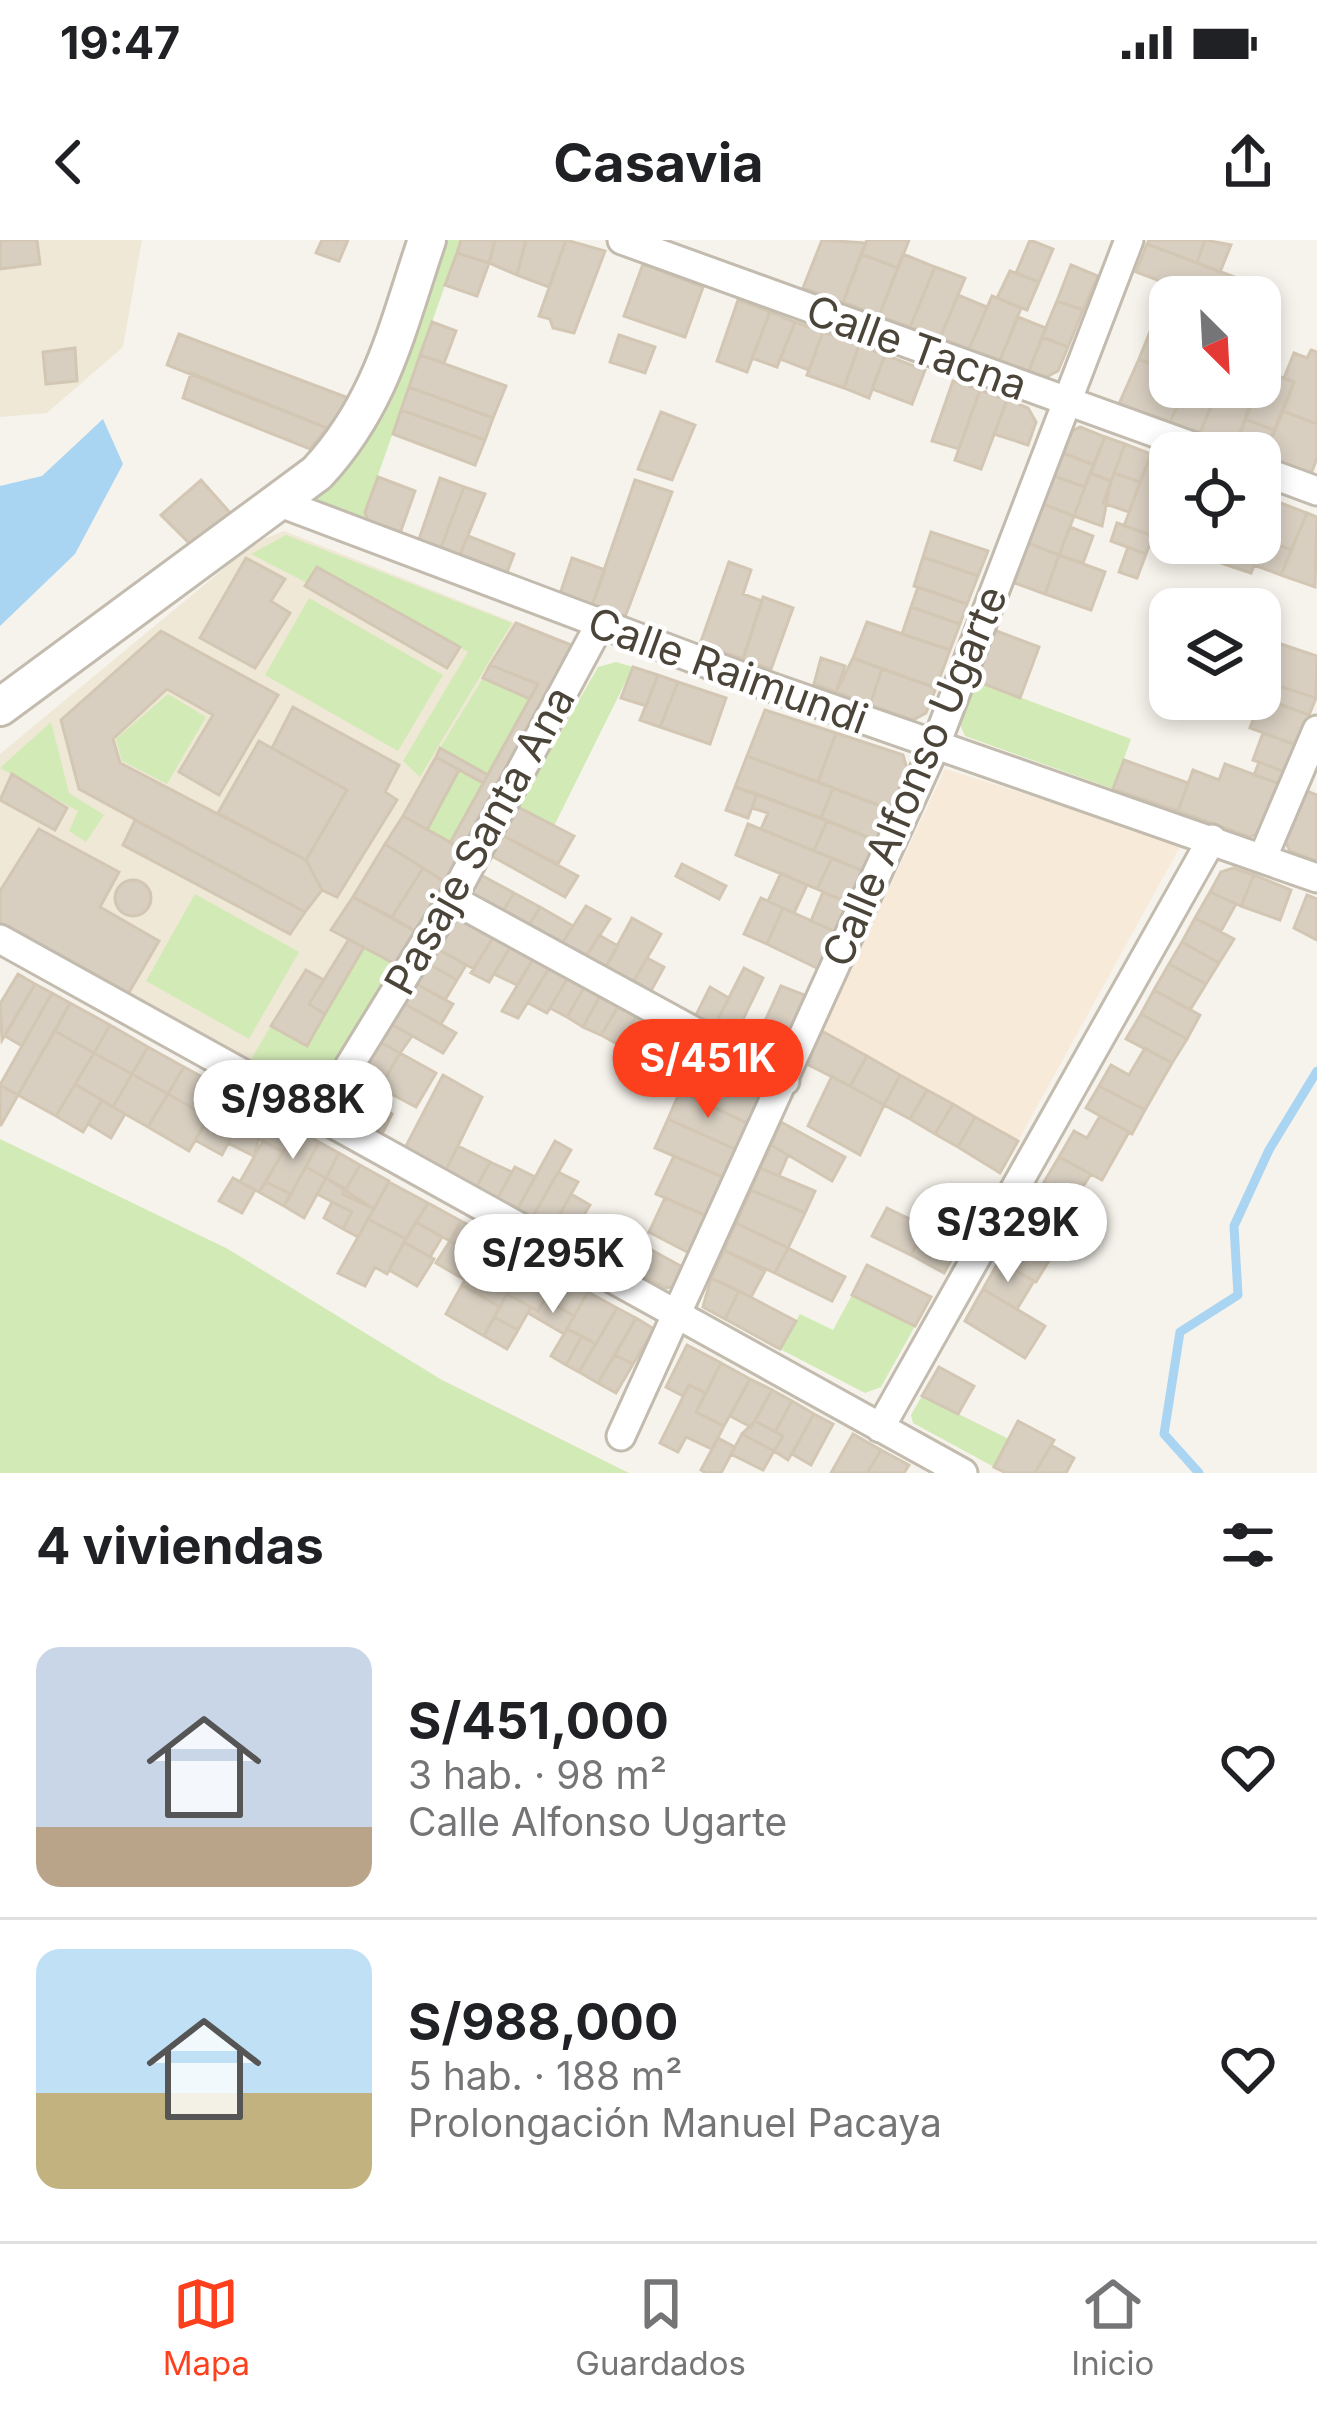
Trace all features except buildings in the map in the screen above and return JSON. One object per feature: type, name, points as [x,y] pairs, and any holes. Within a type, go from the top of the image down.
[{"type":"street","points":[[0,707],[317,472],[353,434],[374,395],[427,240]]},
{"type":"street","name":"Calle Tacna","points":[[622,240],[1152,432]]},
{"type":"street","name":"Calle Alfonso Ugarte","points":[[621,1436],[936,744],[1129,240]]},
{"type":"street","points":[[1281,478],[1317,491]]},
{"type":"street","name":"Calle Raimundi","points":[[278,502],[600,623],[1317,878]]},
{"type":"street","name":"Pasaje Santa Ana","points":[[318,1117],[452,899],[600,623]]},
{"type":"street","points":[[1263,857],[1317,730]]},
{"type":"street","points":[[880,1428],[1212,839]]},
{"type":"street","points":[[452,899],[785,1081]]},
{"type":"street","points":[[0,939],[963,1473]]},
{"type":"shaded area","points":[[0,240],[142,240],[123,347],[47,413],[0,417]]},
{"type":"shaded area","points":[[284,531],[571,645],[575,656],[448,884],[309,1095],[0,924],[0,754],[256,542]]},
{"type":"shaded area","points":[[945,769],[1182,843],[1018,1141],[822,1031]]},
{"type":"green space","points":[[448,240],[461,240],[365,512],[369,525],[319,505],[317,497],[375,427],[399,379]]},
{"type":"green space","points":[[286,535],[512,623],[420,777],[403,761],[468,652],[318,567],[307,583],[251,554]]},
{"type":"green space","points":[[309,598],[443,675],[398,751],[265,675]]},
{"type":"green space","points":[[616,662],[633,667],[554,826],[518,807],[598,667]]},
{"type":"green space","points":[[483,678],[530,699],[488,775],[440,748]]},
{"type":"green space","points":[[974,680],[1131,739],[1113,789],[965,736],[958,720]]},
{"type":"green space","points":[[168,694],[206,717],[167,784],[122,761],[116,739]]},
{"type":"green space","points":[[51,722],[69,793],[104,815],[86,842],[69,831],[78,811],[0,768]]},
{"type":"green space","points":[[459,770],[483,783],[450,843],[427,830]]},
{"type":"green space","points":[[195,894],[299,952],[249,1039],[146,981]]},
{"type":"green space","points":[[364,947],[399,966],[322,1091],[309,1095],[250,1061],[271,1026],[308,1045]]},
{"type":"green space","points":[[0,1139],[228,1249],[442,1380],[629,1473],[0,1473]]},
{"type":"green space","points":[[852,1295],[915,1326],[881,1387],[865,1393],[780,1349],[800,1314],[833,1330]]},
{"type":"green space","points":[[922,1396],[1009,1439],[994,1467],[913,1423],[911,1415]]},
{"type":"water","points":[[103,419],[123,464],[75,554],[0,626],[0,486],[42,476]]},
{"type":"waterway","points":[[1199,1473],[1164,1434],[1180,1332],[1238,1295],[1234,1226],[1269,1150],[1317,1071]]}]
